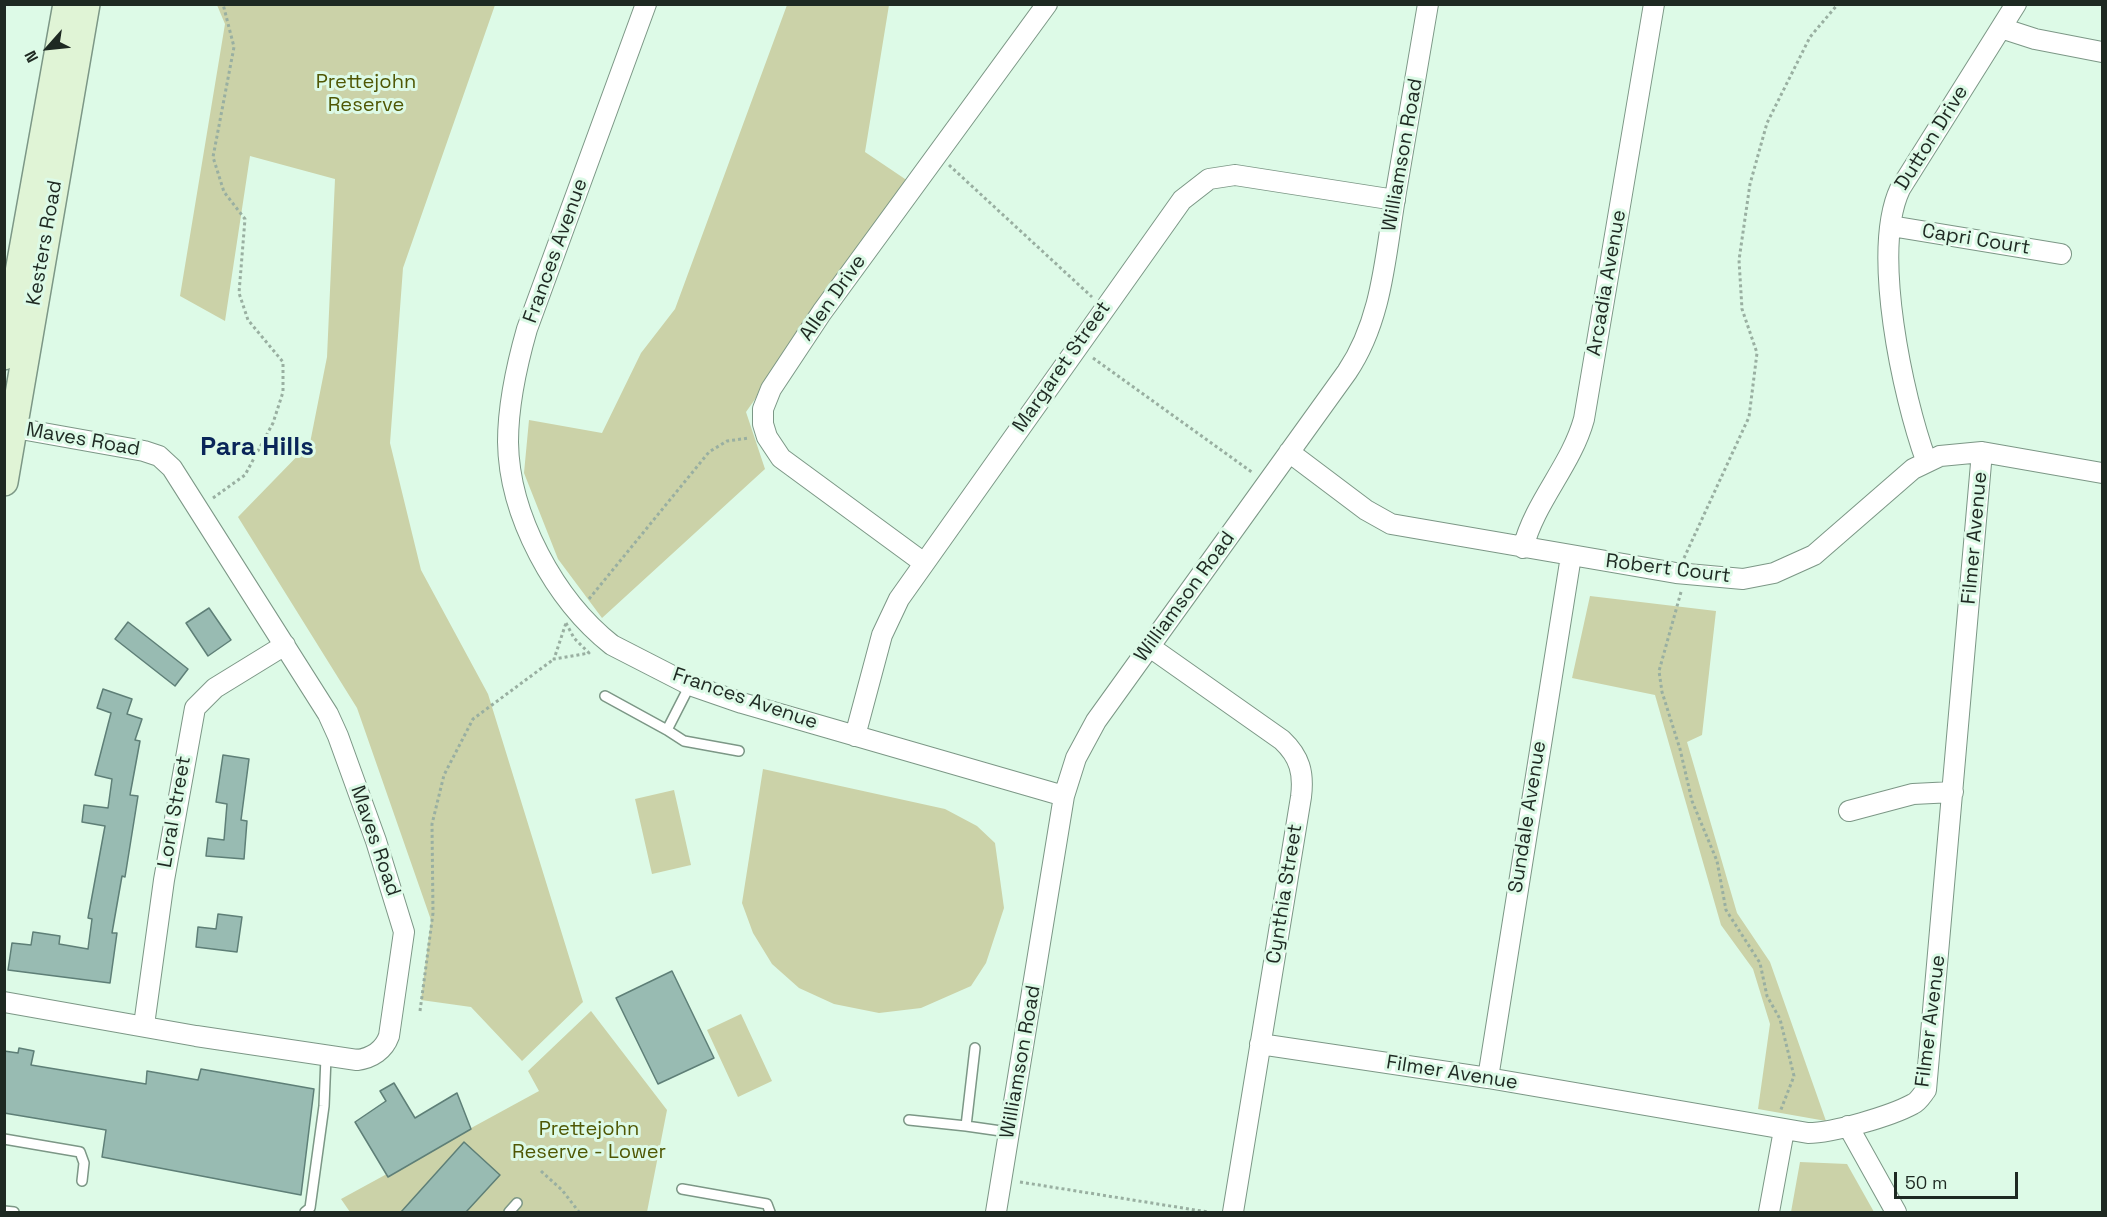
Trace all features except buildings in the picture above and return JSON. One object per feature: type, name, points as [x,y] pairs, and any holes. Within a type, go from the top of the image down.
[{"type":"main road","name":"Kesters Road","points":[[4,356],[67,4]]},
{"type":"main road","name":"Kesters Road","points":[[4,482],[9,427],[86,4]]},
{"type":"street","name":"Frances Avenue","points":[[646,4],[527,329],[518,365],[508,444],[518,501],[530,538],[564,592],[592,628],[612,645],[690,685],[855,736],[1065,796]]},
{"type":"street","name":"Allen Drive","points":[[924,563],[781,458],[766,437],[763,416],[767,396],[794,353],[1047,4]]},
{"type":"street","name":"Williamson Road","points":[[996,1212],[1065,796],[1084,741],[1347,372],[1364,344],[1373,323],[1428,4]]},
{"type":"street","name":"Arcadia Avenue","points":[[1523,548],[1533,518],[1573,450],[1584,419],[1654,4]]},
{"type":"street","name":"Dutton Drive","points":[[1926,460],[1913,418],[1898,351],[1891,296],[1891,226],[1895,199],[2016,4]]},
{"type":"street","points":[[2001,28],[2035,39],[2102,52]]},
{"type":"street","name":"Margaret Street","points":[[855,736],[885,624],[924,563],[1076,346],[1182,200],[1209,179],[1222,176],[1252,177],[1395,200]]},
{"type":"street","name":"Capri Court","points":[[1891,226],[2061,254]]},
{"type":"street","name":"Maves Road","points":[[4,1002],[326,1057],[363,1059],[375,1054],[387,1043],[394,1015],[404,932],[338,736],[285,645],[172,468],[152,453],[9,427]]},
{"type":"street","name":"Robert Court","points":[[1290,452],[1366,510],[1391,524],[1571,556],[1681,573],[1743,579],[1774,573],[1802,562],[1830,542],[1895,484],[1926,460],[1952,453],[1982,452],[2103,472]]},
{"type":"street","name":"Filmer Avenue","points":[[1260,1044],[1488,1078],[1780,1129],[1821,1133],[1914,1104],[1926,1090],[1982,452]]},
{"type":"street","name":"Sundale Avenue","points":[[1488,1078],[1571,556]]},
{"type":"street","name":"Loral Street","points":[[144,1025],[164,880],[195,708],[214,688],[285,645]]},
{"type":"street","name":"Cynthia Street","points":[[1150,647],[1282,740],[1300,765],[1301,797],[1233,1212]]},
{"type":"street","points":[[1849,812],[1913,794],[1953,792]]},
{"type":"street","points":[[1848,1126],[1896,1212]]},
{"type":"street","points":[[1769,1212],[1780,1129]]},
{"type":"lane","points":[[667,730],[690,685]]},
{"type":"lane","points":[[605,696],[684,741],[739,752]]},
{"type":"lane","points":[[966,1126],[975,1048]]},
{"type":"lane","points":[[305,1212],[310,1208],[324,1106],[326,1057]]},
{"type":"lane","points":[[909,1120],[1008,1132]]},
{"type":"lane","points":[[4,1138],[80,1152],[84,1163],[82,1181]]},
{"type":"lane","points":[[682,1189],[770,1206]]},
{"type":"lane","points":[[509,1212],[517,1203]]},
{"type":"lane","points":[[4,1211],[14,1212]]},
{"type":"path","points":[[199,507],[245,475],[273,423],[283,392],[283,362],[248,320],[239,293],[245,219],[224,192],[213,157],[234,47],[223,4]]},
{"type":"path","points":[[1780,1129],[1794,1076],[1780,1019],[1767,996],[1760,963],[1726,910],[1717,861],[1692,801],[1680,749],[1662,692],[1659,671],[1681,573],[1749,417],[1757,353],[1742,309],[1739,260],[1753,174],[1767,123],[1810,37],[1838,4]]},
{"type":"path","points":[[938,154],[1104,308]]},
{"type":"path","points":[[1076,346],[1267,483]]},
{"type":"path","points":[[583,606],[710,452],[727,441],[751,438]]},
{"type":"path","points":[[420,1011],[433,913],[432,824],[444,775],[473,719],[554,659],[589,653],[574,638],[566,623],[554,659]]},
{"type":"path","points":[[541,1171],[562,1190],[579,1212]]},
{"type":"path","points":[[1020,1182],[1208,1212]]},
{"type":"green space","name":"Prettejohn Reserve","points":[[217,5],[495,5],[403,268],[390,443],[421,570],[488,694],[583,1002],[522,1061],[471,1007],[421,1000],[431,920],[357,708],[238,517],[310,443],[327,357],[335,179],[250,156],[225,321],[180,296],[225,24]]},
{"type":"green space","points":[[787,5],[889,5],[865,152],[908,181],[746,412],[765,469],[602,618],[558,559],[524,473],[529,420],[602,433],[641,353],[675,309]]},
{"type":"green space","points":[[1590,596],[1716,611],[1702,735],[1687,742],[1737,913],[1770,962],[1826,1121],[1758,1109],[1770,1024],[1753,969],[1721,925],[1655,695],[1572,678]]},
{"type":"green space","points":[[763,769],[945,809],[977,826],[995,843],[1004,908],[986,963],[971,986],[921,1008],[879,1013],[834,1004],[799,988],[772,964],[753,933],[742,903]]},
{"type":"green space","points":[[674,790],[691,865],[652,874],[635,799]]},
{"type":"green space","name":"Prettejohn Reserve - Lower","points":[[591,1011],[667,1110],[647,1212],[350,1212],[341,1199],[539,1091],[528,1071]]},
{"type":"green space","points":[[741,1014],[772,1081],[738,1097],[707,1030]]},
{"type":"green space","points":[[1800,1162],[1847,1164],[1874,1212],[1791,1212]]},
{"type":"district","name":"Para Hills","points":[[257,448]]}]
